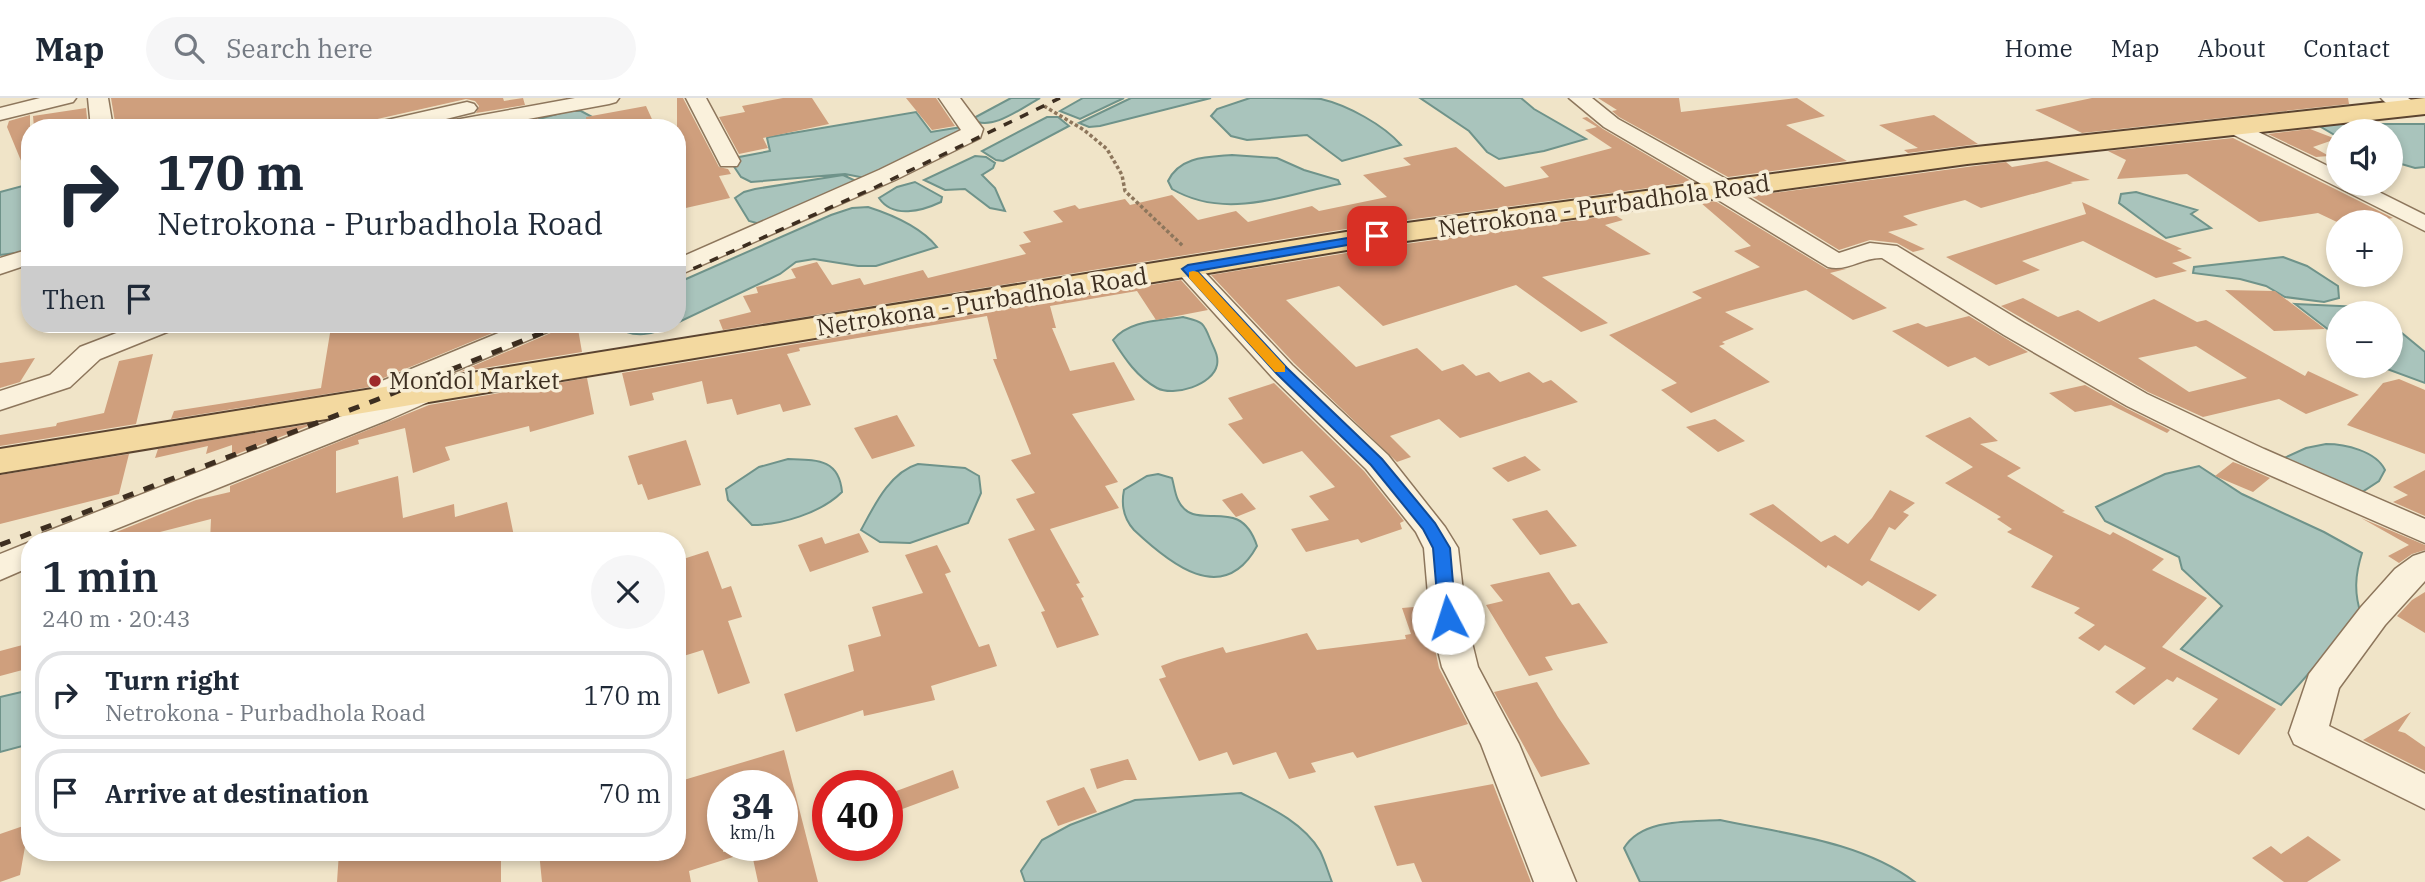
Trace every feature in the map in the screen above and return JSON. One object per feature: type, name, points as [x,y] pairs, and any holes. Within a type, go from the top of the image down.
[{"type":"main road","name":"Netrokona - Purbadhola Road","points":[[0,461],[425,393],[654,353],[1195,268],[1377,236],[1967,156],[2236,127],[2410,104]]},
{"type":"street","points":[[0,114],[66,98]]},
{"type":"street","points":[[98,98],[101,119]]},
{"type":"street","points":[[493,119],[610,98]]},
{"type":"street","points":[[696,98],[729,161]]},
{"type":"street","points":[[686,264],[887,175],[972,133],[949,98]]},
{"type":"street","points":[[1579,98],[1611,123],[1838,262],[1870,250],[1888,251],[2014,329],[2137,400],[2253,456],[2425,532]]},
{"type":"street","points":[[422,119],[510,99],[515,115]]},
{"type":"street","points":[[2236,127],[2326,174]]},
{"type":"street","points":[[2370,196],[2425,224]]},
{"type":"street","points":[[0,266],[21,259]]},
{"type":"street","points":[[1195,268],[1282,371],[1377,462],[1429,527],[1441,548],[1448,618],[1460,667],[1500,744],[1555,882]]},
{"type":"street","points":[[0,401],[60,381],[90,353],[140,333]]},
{"type":"street","points":[[355,403],[522,333]]},
{"type":"street","points":[[77,532],[144,504],[339,432],[425,393]]},
{"type":"street","points":[[0,568],[21,558]]},
{"type":"street","points":[[2425,564],[2407,577],[2382,606],[2322,684],[2308,733],[2425,793]]},
{"type":"path","points":[[1044,106],[1102,142],[1124,178],[1125,191],[1195,268]]},
{"type":"water","points":[[1011,98],[1040,98],[997,121],[988,123],[972,119]]},
{"type":"water","points":[[1083,98],[1124,98],[1080,119],[1060,111]]},
{"type":"water","points":[[1131,98],[1211,98],[1100,126],[1089,127],[1079,123]]},
{"type":"water","points":[[1250,98],[1321,99],[1331,102],[1375,123],[1401,145],[1342,161],[1307,135],[1247,140],[1231,136],[1211,116],[1217,109]]},
{"type":"water","points":[[1420,98],[1521,98],[1534,109],[1586,139],[1544,151],[1499,159],[1487,152],[1469,131]]},
{"type":"water","points":[[568,111],[581,111],[596,119],[539,119]]},
{"type":"water","points":[[916,112],[931,132],[962,127],[963,133],[865,178],[845,174],[751,182],[741,177],[731,162],[734,158],[770,151],[769,137]]},
{"type":"water","points":[[1047,117],[1058,117],[1069,126],[1003,161],[996,160],[982,151]]},
{"type":"water","points":[[2403,124],[2425,124],[2425,167],[2415,168],[2403,164]]},
{"type":"water","points":[[1232,155],[1277,158],[1304,170],[1338,180],[1340,184],[1235,204],[1193,198],[1172,189],[1168,181],[1173,173],[1187,162]]},
{"type":"water","points":[[975,156],[986,157],[995,163],[993,168],[982,175],[995,188],[1005,211],[990,208],[965,189],[945,190],[924,180]]},
{"type":"water","points":[[843,175],[856,181],[760,224],[749,221],[735,198],[755,189]]},
{"type":"water","points":[[915,182],[942,197],[941,202],[917,210],[900,211],[885,205],[879,198],[897,187]]},
{"type":"water","points":[[21,186],[21,252],[0,255],[0,192]]},
{"type":"water","points":[[2136,192],[2197,210],[2191,214],[2211,228],[2166,238],[2119,203],[2121,194]]},
{"type":"water","points":[[868,207],[906,222],[923,233],[937,247],[876,266],[814,259],[796,262],[780,274],[686,319],[686,279],[852,208]]},
{"type":"water","points":[[2283,257],[2307,266],[2326,278],[2326,287],[2338,287],[2339,298],[2324,302],[2285,297],[2266,286],[2240,279],[2193,273],[2194,267]]},
{"type":"water","points":[[2295,304],[2326,305],[2326,328]]},
{"type":"water","points":[[1183,317],[1203,325],[1215,351],[1217,365],[1208,378],[1192,387],[1173,391],[1157,388],[1137,373],[1113,340],[1136,325]]},
{"type":"water","points":[[2403,334],[2425,352],[2425,383],[2403,375]]},
{"type":"water","points":[[2326,444],[2351,447],[2375,458],[2385,470],[2379,481],[2359,494],[2282,459],[2306,448]]},
{"type":"water","points":[[788,459],[817,461],[831,467],[840,481],[842,492],[812,512],[775,523],[752,525],[728,500],[726,489],[759,467]]},
{"type":"water","points":[[918,464],[965,468],[979,476],[981,493],[968,523],[910,543],[880,542],[861,530],[891,482],[908,468]]},
{"type":"water","points":[[2199,466],[2242,494],[2362,553],[2356,584],[2361,614],[2281,705],[2181,649],[2222,606],[2182,569],[2179,557],[2105,521],[2096,507],[2165,474]]},
{"type":"water","points":[[1158,474],[1172,478],[1177,498],[1186,510],[1195,515],[1229,517],[1249,530],[1257,546],[1243,564],[1228,574],[1212,577],[1196,574],[1163,555],[1134,530],[1124,512],[1124,490],[1147,476]]},
{"type":"water","points":[[21,692],[21,746],[0,752],[0,697]]},
{"type":"water","points":[[1241,793],[1285,816],[1304,832],[1320,851],[1332,882],[1025,882],[1021,871],[1042,840],[1070,825],[1135,800]]},
{"type":"water","points":[[1720,820],[1847,848],[1894,868],[1915,882],[1640,882],[1624,848],[1632,838],[1654,826]]},
{"type":"building","points":[[111,98],[503,98],[504,101],[523,98],[525,105],[476,113],[479,106],[475,101],[466,99],[377,119],[114,119]]},
{"type":"building","points":[[677,98],[683,98],[719,167],[728,169],[731,174],[719,176],[730,198],[686,208],[686,119],[677,119]]},
{"type":"building","points":[[783,98],[812,98],[829,124],[763,138],[768,148],[739,154],[719,117],[745,112],[742,106]]},
{"type":"building","points":[[906,98],[936,98],[955,126],[932,130]]},
{"type":"building","points":[[1598,98],[1679,98],[1681,112],[1797,98],[1825,116],[1786,125],[1847,161],[1728,177],[1619,117],[1612,111],[1617,110]]},
{"type":"building","points":[[2092,98],[2348,98],[2349,104],[2082,133],[2035,110]]},
{"type":"building","points":[[646,106],[652,119],[586,119]]},
{"type":"building","points":[[86,108],[87,119],[33,119],[33,116]]},
{"type":"building","points":[[30,115],[30,119],[21,119],[21,161],[7,127],[9,121]]},
{"type":"building","points":[[1934,115],[1978,144],[1908,153],[1904,150],[1918,148],[1879,125]]},
{"type":"building","points":[[1587,117],[1693,182],[1377,224],[723,330],[719,320],[751,312],[743,296],[758,293],[756,287],[796,278],[791,269],[817,262],[832,285],[860,278],[864,285],[923,270],[928,278],[1026,254],[1019,245],[1031,242],[1023,232],[1063,222],[1053,211],[1075,205],[1079,209],[1125,199],[1130,205],[1172,195],[1198,220],[1236,211],[1248,222],[1312,206],[1319,211],[1387,197],[1363,175],[1411,165],[1403,158],[1456,147],[1505,187],[1549,177],[1540,167],[1612,148],[1585,130],[1597,127],[1582,118]]},
{"type":"building","points":[[2310,129],[2326,135],[2326,142],[2313,147],[2326,156],[2316,157],[2268,134]]},
{"type":"building","points":[[2233,138],[2326,184],[2326,196],[2349,196],[2377,210],[2326,210],[2326,217],[2318,213],[2259,222],[2187,174],[2117,179],[2126,160],[2108,151]]},
{"type":"building","points":[[2047,161],[2090,180],[2070,182],[2073,183],[1981,208],[1965,200],[1903,216],[1918,225],[1888,232],[1925,249],[1913,252],[1897,243],[1870,240],[1839,250],[1751,196],[2006,162],[2012,167]]},
{"type":"building","points":[[1715,201],[1827,269],[1846,269],[1830,273],[1887,308],[1853,320],[1806,290],[1725,312],[1754,329],[1722,342],[1725,344],[1719,346],[1770,382],[1691,413],[1661,390],[1677,383],[1609,335],[1702,298],[1692,292],[1760,267],[1734,251],[1751,246],[1701,203]]},
{"type":"building","points":[[2082,202],[2182,249],[2177,250],[2192,258],[2172,263],[2187,271],[2156,278],[2083,241],[2022,261],[2040,270],[1996,285],[1946,257],[2086,214]]},
{"type":"building","points":[[1615,215],[1623,220],[1605,225],[1651,254],[1542,277],[1608,323],[1581,332],[1516,285],[1383,326],[1339,286],[1286,300],[1356,367],[1417,348],[1442,371],[1463,364],[1476,376],[1489,372],[1500,382],[1529,372],[1543,383],[1551,380],[1578,402],[1460,438],[1439,419],[1390,436],[1411,457],[1397,462],[1294,363],[1211,275],[1377,248]]},
{"type":"building","points":[[1181,280],[1208,310],[1156,320],[1137,291],[1050,306],[1056,328],[1052,328],[1070,371],[1114,362],[1135,400],[1072,414],[1118,482],[1105,486],[1119,508],[1050,529],[1080,583],[1076,584],[1084,597],[1081,598],[1099,635],[1057,648],[1041,612],[1045,611],[1008,539],[1035,530],[1016,499],[1035,493],[1011,460],[1031,454],[993,359],[997,359],[987,316],[799,348],[800,351],[787,354],[811,405],[783,412],[780,404],[737,415],[732,399],[707,404],[702,381],[652,393],[654,400],[630,406],[622,373]]},
{"type":"building","points":[[2225,290],[2275,291],[2325,329],[2274,331]]},
{"type":"building","points":[[2023,298],[2058,317],[2078,310],[2099,322],[2154,299],[2197,322],[2206,320],[2305,376],[2308,371],[2359,395],[2306,414],[2279,399],[2203,417],[2148,392],[2001,306]],"holes":[[[2196,346],[2247,378],[2189,392],[2138,358]]]},
{"type":"building","points":[[1969,316],[2028,352],[1989,366],[1975,357],[1948,367],[1892,331],[1918,323],[1926,327]]},
{"type":"building","points":[[330,333],[492,333],[381,379],[376,386],[171,419],[174,411],[321,388]]},
{"type":"building","points":[[551,333],[579,333],[582,352],[459,372]]},
{"type":"building","points":[[153,354],[136,424],[0,446],[0,435],[56,426],[57,423],[104,413],[119,361]]},
{"type":"building","points":[[35,358],[20,382],[0,388],[0,363]]},
{"type":"building","points":[[587,378],[594,414],[530,432],[529,426],[445,447],[450,460],[413,473],[405,428],[358,440],[359,444],[336,451],[336,493],[398,476],[403,518],[454,504],[455,517],[507,502],[513,532],[210,532],[211,519],[160,532],[116,532],[196,500],[230,492],[230,486],[429,405]]},
{"type":"building","points":[[2399,379],[2425,390],[2425,454],[2347,425],[2383,383]]},
{"type":"building","points":[[1274,383],[1364,471],[1404,521],[1400,523],[1402,529],[1361,543],[1358,539],[1306,552],[1291,529],[1329,520],[1309,496],[1335,487],[1302,451],[1263,464],[1228,424],[1243,419],[1228,398]]},
{"type":"building","points":[[2085,385],[2170,430],[2167,433],[2111,405],[2075,412],[2049,393]]},
{"type":"building","points":[[897,415],[915,446],[872,459],[854,428]]},
{"type":"building","points":[[1970,417],[1998,441],[1980,444],[2021,468],[2007,476],[2065,511],[2062,512],[2110,535],[2113,532],[2164,559],[2152,570],[2207,598],[2162,647],[2276,709],[2239,755],[2192,729],[2218,699],[2177,677],[2173,682],[2167,679],[2134,705],[2115,692],[2146,668],[2105,645],[2099,651],[2078,638],[2095,625],[2074,613],[2080,608],[2031,587],[2053,556],[2007,532],[2012,529],[1997,519],[2001,517],[1945,483],[1973,467],[1925,436]]},
{"type":"building","points":[[1715,419],[1745,441],[1718,452],[1686,427]]},
{"type":"building","points":[[316,423],[232,456],[232,445],[206,454],[208,446],[155,458],[158,449]]},
{"type":"building","points":[[686,440],[701,485],[648,500],[642,484],[638,485],[628,456]]},
{"type":"building","points":[[129,454],[119,494],[0,524],[0,475]]},
{"type":"building","points":[[1525,456],[1541,470],[1508,482],[1492,468]]},
{"type":"building","points":[[2233,462],[2270,478],[2253,492],[2215,476]]},
{"type":"building","points":[[2425,470],[2425,516],[2393,502],[2408,495],[2393,487]]},
{"type":"building","points":[[1890,490],[1915,503],[1903,512],[1909,515],[1895,530],[1889,527],[1870,560],[1937,595],[1919,611],[1868,581],[1862,586],[1828,565],[1826,568],[1749,514],[1773,504],[1821,542],[1835,535],[1848,544],[1872,518]]},
{"type":"building","points":[[1242,493],[1256,509],[1236,517],[1222,500]]},
{"type":"building","points":[[1547,510],[1577,546],[1540,555],[1512,519]]},
{"type":"building","points":[[2361,518],[2425,545],[2425,550],[2412,554],[2399,563],[2388,556],[2409,545]]},
{"type":"building","points":[[859,533],[869,552],[810,572],[798,545],[822,537],[825,544]]},
{"type":"building","points":[[937,545],[951,572],[945,574],[979,647],[989,644],[997,666],[931,686],[935,700],[864,716],[863,710],[796,732],[784,694],[854,671],[848,645],[881,636],[872,607],[923,593],[905,555]]},
{"type":"building","points":[[708,551],[722,589],[731,586],[742,617],[728,621],[750,683],[718,694],[703,650],[686,655],[686,558]]},
{"type":"building","points":[[1549,572],[1572,605],[1579,603],[1608,643],[1545,657],[1553,670],[1529,676],[1486,605],[1503,601],[1490,585]]},
{"type":"building","points":[[2425,592],[2425,633],[2397,616],[2412,600]]},
{"type":"building","points":[[1426,606],[1439,668],[1468,724],[1357,758],[1353,752],[1311,763],[1316,772],[1289,779],[1276,752],[1233,765],[1227,752],[1199,761],[1159,679],[1166,677],[1161,666],[1177,660],[1223,647],[1226,653],[1307,633],[1317,650],[1406,639],[1405,635],[1411,634],[1402,608]]},
{"type":"building","points":[[21,645],[21,670],[0,676],[0,651]]},
{"type":"building","points":[[1537,682],[1590,764],[1541,777],[1494,692]]},
{"type":"building","points":[[2411,712],[2398,731],[2425,747],[2425,771],[2363,740]]},
{"type":"building","points":[[784,750],[789,770],[717,770]]},
{"type":"building","points":[[1128,759],[1137,780],[1125,780],[1097,789],[1090,769]]},
{"type":"building","points":[[953,770],[959,788],[903,809],[903,789]]},
{"type":"building","points":[[707,773],[707,861],[720,861],[689,871],[691,882],[542,882],[540,861],[686,861],[686,779]]},
{"type":"building","points":[[1493,784],[1531,882],[1422,882],[1414,863],[1397,866],[1374,806]]},
{"type":"building","points":[[1084,787],[1097,812],[1058,826],[1046,801]]},
{"type":"building","points":[[798,804],[818,882],[758,882],[753,861],[798,861]]},
{"type":"building","points":[[21,827],[22,861],[20,875],[0,882],[0,834]]},
{"type":"building","points":[[2308,836],[2341,860],[2307,882],[2284,882],[2252,858],[2271,846],[2281,854]]},
{"type":"building","points":[[338,861],[501,861],[501,882],[337,882]]},
{"type":"railway","points":[[686,272],[876,187],[1060,98]]},
{"type":"railway","points":[[34,532],[542,333]]},
{"type":"railway","points":[[0,545],[21,537]]},
{"type":"slow traffic","points":[[1193,275],[1280,369]]},
{"type":"place","name":"Mondol Market","points":[[375,381]]},
{"type":"route","points":[[1377,236],[1188,269],[1282,371],[1377,462],[1429,527],[1441,548],[1448,618]]}]
